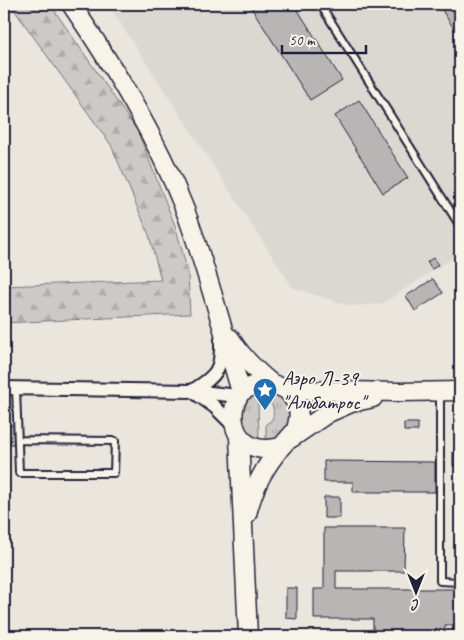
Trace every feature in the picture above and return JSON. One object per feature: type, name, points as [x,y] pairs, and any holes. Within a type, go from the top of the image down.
[{"type":"main road","points":[[71,4],[110,62],[161,155],[203,261],[221,325],[239,394],[232,411],[237,431],[248,636]]},
{"type":"main road","points":[[221,325],[237,350],[258,373],[279,386],[297,404],[299,416],[296,430],[268,462],[258,479],[243,529]]},
{"type":"main road","points":[[239,394],[254,386],[400,392],[460,391]]},
{"type":"main road","points":[[237,431],[252,446],[270,449],[285,444],[328,413],[352,404],[400,392]]},
{"type":"street","points":[[192,390],[207,382],[216,373],[221,359],[221,325]]},
{"type":"street","points":[[10,388],[192,390],[239,394]]},
{"type":"street","points":[[192,390],[215,407],[237,431]]},
{"type":"lane","points":[[320,4],[460,226]]},
{"type":"lane","points":[[10,388],[19,440],[19,473],[114,473],[115,441],[19,440]]},
{"type":"lane","points":[[440,392],[440,581],[460,582]]},
{"type":"lane","points":[[457,636],[457,628],[460,628]]},
{"type":"shaded area","points":[[108,4],[460,4],[460,253],[382,304],[350,306],[293,288]]},
{"type":"green space","points":[[10,4],[50,4],[138,132],[176,228],[188,273],[190,314],[4,323],[4,286],[161,280],[149,235],[111,145]]},
{"type":"green space","points":[[276,389],[293,411],[284,439],[266,441],[266,424],[272,420],[273,408],[270,403],[263,402],[258,404],[259,438],[255,443],[247,438],[237,414],[251,391]]},
{"type":"building","points":[[249,4],[294,4],[342,80],[310,100]]},
{"type":"building","points":[[438,4],[460,4],[460,38]]},
{"type":"building","points":[[359,100],[408,178],[383,193],[335,116]]},
{"type":"building","points":[[433,258],[438,265],[432,269],[427,262]]},
{"type":"building","points":[[433,279],[443,293],[415,311],[406,296]]},
{"type":"building","points":[[404,423],[418,423],[418,431],[404,431]]},
{"type":"building","points":[[4,425],[14,425],[15,444],[4,444]]},
{"type":"building","points":[[453,452],[460,452],[460,466],[453,466]]},
{"type":"building","points":[[324,461],[435,462],[435,492],[353,492],[353,482],[324,482]]},
{"type":"building","points":[[324,497],[340,497],[340,518],[324,518]]},
{"type":"building","points":[[324,528],[405,528],[404,571],[336,571],[336,589],[460,589],[460,625],[445,625],[445,636],[373,636],[373,619],[314,619],[314,589],[324,589]]},
{"type":"building","points":[[286,588],[297,588],[297,619],[286,618]]},
{"type":"place","name":"Аэро Л-39 \"Альбатрос\"","points":[[265,411]]}]
